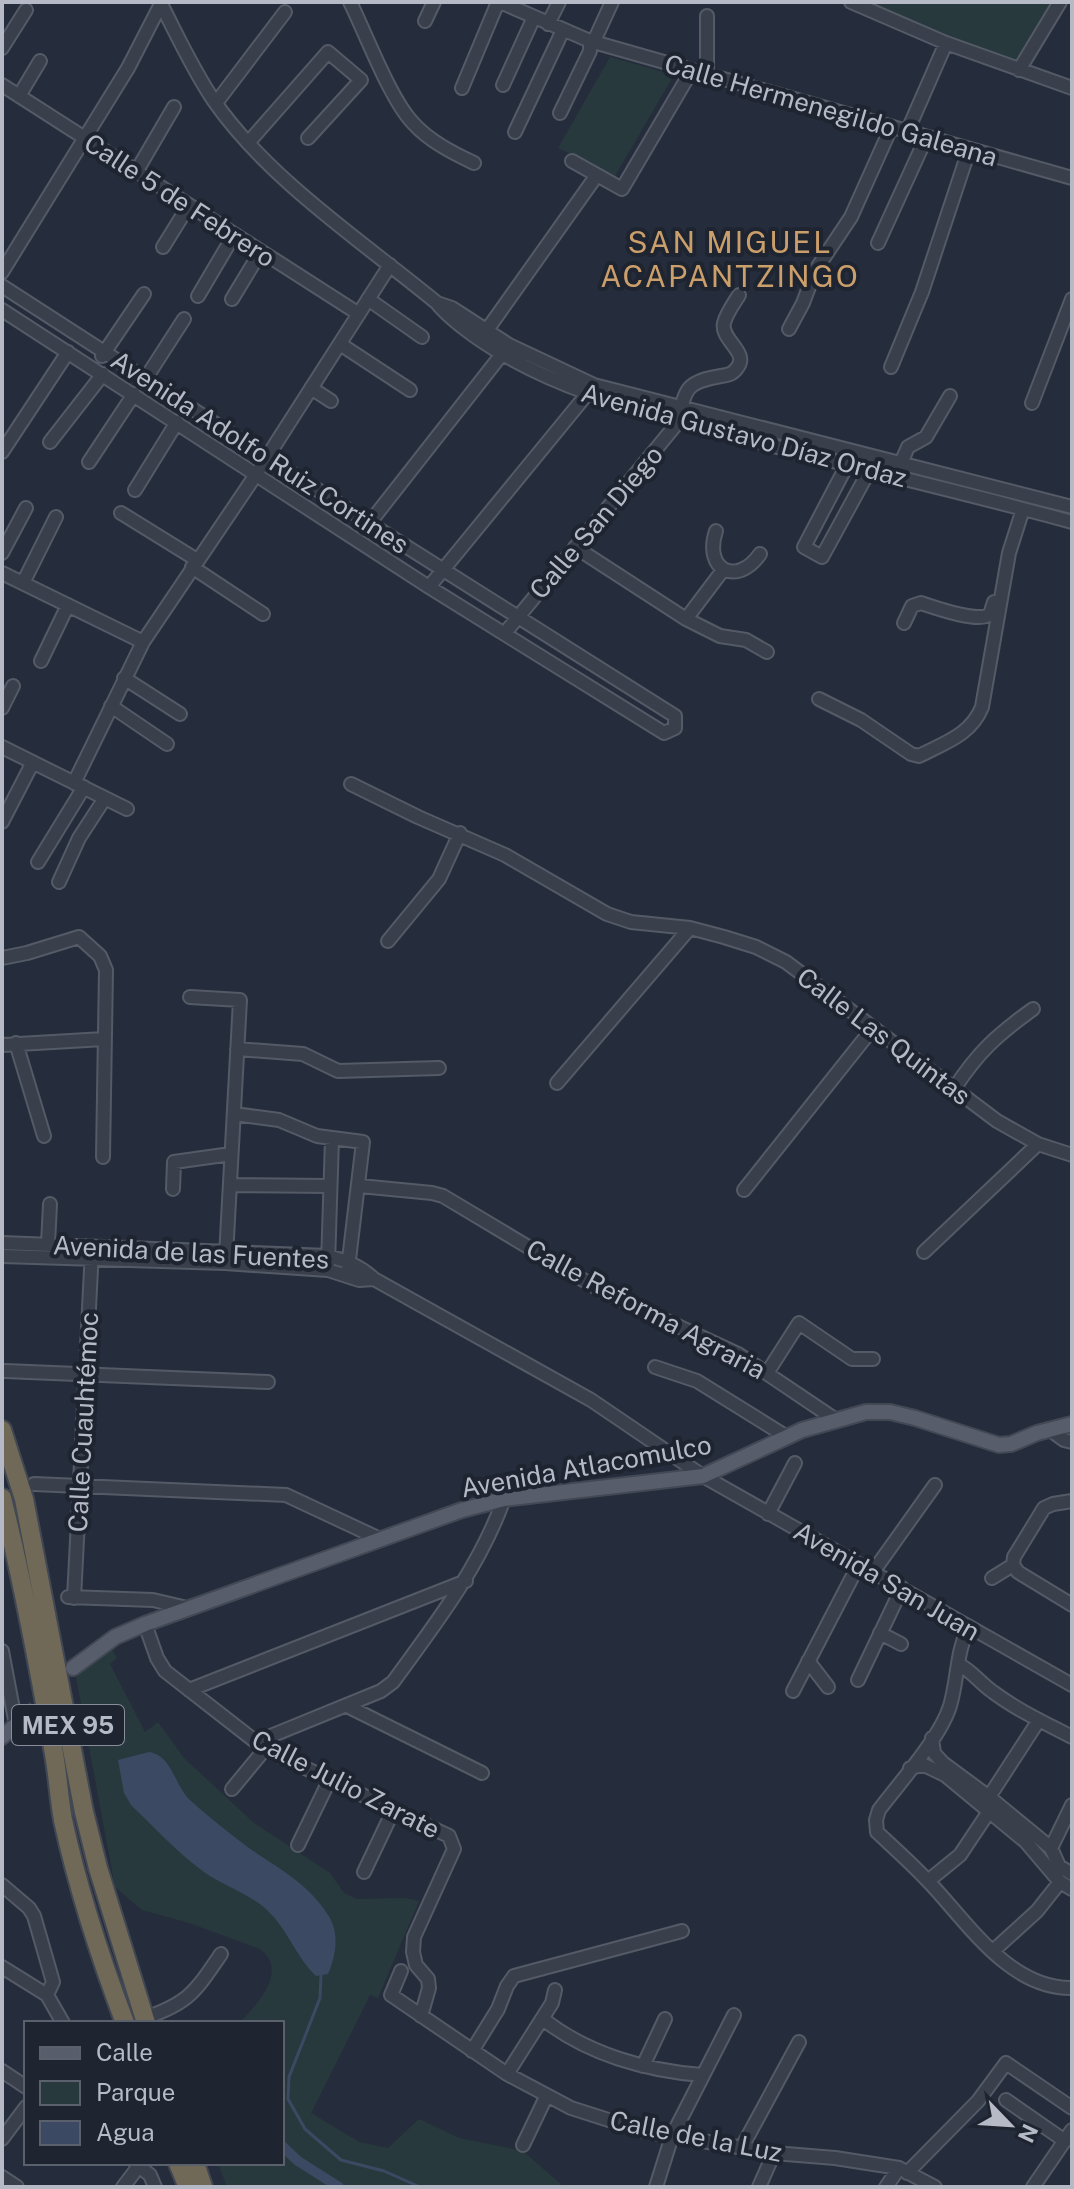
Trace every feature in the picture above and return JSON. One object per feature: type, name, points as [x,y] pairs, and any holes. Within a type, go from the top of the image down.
[{"type":"highway","name":"MEX 95","points":[[2,1430],[24,1499],[94,1854],[145,2021]]},
{"type":"highway","name":"MEX 95","points":[[2,1498],[16,1555],[72,1859],[92,1930],[124,2021]]},
{"type":"highway","points":[[179,2165],[188,2187]]},
{"type":"highway","points":[[196,2165],[203,2187]]},
{"type":"main road","name":"Avenida Atlacomulco","points":[[73,1668],[115,1637],[145,1624],[462,1510],[504,1499],[703,1476],[787,1437],[866,1412],[890,1412],[999,1445],[1072,1424]]},
{"type":"main road","points":[[2,1737],[21,1721]]},
{"type":"street","points":[[350,2],[400,104],[413,123],[433,140],[474,163]]},
{"type":"street","points":[[425,21],[434,2]]},
{"type":"street","points":[[462,88],[499,2]]},
{"type":"street","name":"Calle Hermenegildo Galeana","points":[[499,2],[590,41],[1072,178]]},
{"type":"street","points":[[548,24],[559,2]]},
{"type":"street","points":[[560,113],[590,51],[590,41],[595,39],[612,2]]},
{"type":"street","points":[[851,2],[946,43],[1072,88]]},
{"type":"street","points":[[1019,70],[1060,2]]},
{"type":"street","points":[[2,272],[128,68],[162,3]]},
{"type":"street","name":"Avenida Gustavo Díaz Ordaz","points":[[162,3],[190,63],[216,103],[248,143],[313,203],[437,303],[452,308],[505,350],[591,389],[847,465],[1067,520]]},
{"type":"street","points":[[2,48],[26,10]]},
{"type":"street","points":[[216,103],[285,12]]},
{"type":"street","points":[[707,16],[707,75]]},
{"type":"street","points":[[503,85],[534,17]]},
{"type":"street","points":[[515,132],[563,30]]},
{"type":"street","points":[[907,132],[946,43]]},
{"type":"street","points":[[248,143],[328,52],[361,80],[308,138]]},
{"type":"street","points":[[19,96],[40,61]]},
{"type":"street","points":[[572,161],[622,189],[692,70]]},
{"type":"street","name":"Calle 5 de Febrero","points":[[2,85],[359,314]]},
{"type":"street","points":[[136,172],[174,107]]},
{"type":"street","points":[[789,329],[815,271],[851,217],[876,160],[885,126]]},
{"type":"street","points":[[878,243],[926,138]]},
{"type":"street","points":[[891,367],[922,292],[969,150]]},
{"type":"street","points":[[484,335],[597,175]]},
{"type":"street","points":[[163,247],[189,205]]},
{"type":"street","points":[[198,296],[234,235]]},
{"type":"street","points":[[232,299],[261,251]]},
{"type":"street","points":[[38,862],[79,785],[111,706],[143,642],[257,473],[390,265]]},
{"type":"street","name":"Avenida Adolfo Ruiz Cortines","points":[[2,286],[369,523],[596,664],[675,716],[675,728],[664,733],[429,587],[3,311]]},
{"type":"street","points":[[50,442],[144,294]]},
{"type":"street","name":"Calle San Diego","points":[[505,633],[680,414],[684,394],[691,384],[730,374],[740,363],[740,355],[724,332],[724,323],[739,295]]},
{"type":"street","points":[[368,299],[422,337]]},
{"type":"street","points":[[1032,403],[1072,299]]},
{"type":"street","points":[[146,378],[184,319]]},
{"type":"street","points":[[340,344],[410,390]]},
{"type":"street","points":[[358,539],[505,350]]},
{"type":"street","points":[[2,452],[68,352]]},
{"type":"street","points":[[311,388],[331,401]]},
{"type":"street","points":[[429,587],[591,389]]},
{"type":"street","points":[[89,462],[134,394]]},
{"type":"street","points":[[901,463],[908,447],[926,437],[950,396]]},
{"type":"street","name":"Avenida Gustavo Díaz Ordaz","points":[[680,414],[1070,502]]},
{"type":"street","points":[[135,490],[177,422]]},
{"type":"street","points":[[847,465],[804,547],[822,557],[869,471]]},
{"type":"street","points":[[958,493],[961,478]]},
{"type":"street","points":[[1067,520],[1070,502]]},
{"type":"street","points":[[2,553],[26,508]]},
{"type":"street","points":[[819,699],[861,720],[911,754],[919,756],[968,730],[977,721],[982,707],[1009,553],[1023,509]]},
{"type":"street","points":[[121,513],[263,614]]},
{"type":"street","points":[[23,583],[56,517]]},
{"type":"street","points":[[716,531],[711,546],[713,560],[723,570],[736,572],[750,567],[760,554]]},
{"type":"street","points":[[575,547],[686,619],[720,636],[746,640],[767,652]]},
{"type":"street","points":[[686,619],[723,570]]},
{"type":"street","points":[[3,577],[23,583],[143,642]]},
{"type":"street","points":[[904,623],[912,606],[921,603],[976,618],[986,617],[991,613],[995,596],[1000,597]]},
{"type":"street","points":[[41,661],[68,605]]},
{"type":"street","points":[[584,682],[596,664]]},
{"type":"street","points":[[124,678],[180,714]]},
{"type":"street","points":[[2,708],[13,686]]},
{"type":"street","points":[[111,706],[167,744]]},
{"type":"street","points":[[2,763],[5,749],[127,809]]},
{"type":"street","points":[[2,822],[33,762]]},
{"type":"street","name":"Calle Las Quintas","points":[[351,784],[505,855],[607,914],[631,922],[690,928],[756,947],[786,962],[997,1121],[1038,1144],[1072,1155]]},
{"type":"street","points":[[59,882],[79,838],[105,798]]},
{"type":"street","points":[[388,941],[439,879],[460,833]]},
{"type":"street","points":[[557,1083],[690,928]]},
{"type":"street","points":[[2,958],[79,937],[100,956],[106,970],[103,1157]]},
{"type":"street","points":[[190,997],[240,1000],[226,1257]]},
{"type":"street","points":[[954,1089],[970,1064],[995,1036],[1033,1009]]},
{"type":"street","points":[[744,1190],[873,1028]]},
{"type":"street","points":[[44,1136],[7,1043],[104,1039]]},
{"type":"street","points":[[237,1049],[303,1054],[338,1071],[439,1068]]},
{"type":"street","points":[[234,1114],[279,1120],[299,1130],[332,1139],[363,1142],[348,1268]]},
{"type":"street","points":[[328,1270],[332,1139]]},
{"type":"street","points":[[924,1252],[1038,1144]]},
{"type":"street","points":[[173,1189],[174,1162],[231,1154]]},
{"type":"street","points":[[230,1185],[330,1186]]},
{"type":"street","name":"Calle Reforma Agraria","points":[[360,1186],[443,1196],[600,1290],[738,1354],[836,1420]]},
{"type":"street","points":[[48,1244],[50,1204]]},
{"type":"street","name":"Avenida de las Fuentes","points":[[2,1243],[48,1244],[92,1252]]},
{"type":"street","name":"Avenida de las Fuentes","points":[[2,1256],[92,1252],[226,1257],[328,1256],[348,1268]]},
{"type":"street","name":"Calle Cuauhtémoc","points":[[92,1252],[71,1598],[153,1600],[187,1608]]},
{"type":"street","name":"Avenida de las Fuentes","points":[[226,1257],[328,1270],[364,1269],[374,1279],[591,1400],[703,1476]]},
{"type":"street","points":[[767,1373],[799,1323],[852,1359],[873,1359]]},
{"type":"street","points":[[655,1367],[697,1381],[787,1437]]},
{"type":"street","points":[[5,1371],[268,1382]]},
{"type":"street","points":[[1049,1429],[1072,1442]]},
{"type":"street","points":[[768,1514],[795,1463]]},
{"type":"street","name":"Avenida San Juan","points":[[703,1476],[1072,1685]]},
{"type":"street","points":[[34,1484],[286,1495],[380,1539]]},
{"type":"street","points":[[873,1572],[935,1485]]},
{"type":"street","points":[[232,1789],[261,1746],[381,1691],[393,1682],[466,1581],[504,1499]]},
{"type":"street","points":[[1072,1501],[1044,1508],[1014,1557],[1013,1565],[1018,1572],[1072,1605]]},
{"type":"street","points":[[793,1691],[859,1564]]},
{"type":"street","points":[[992,1578],[1013,1565]]},
{"type":"street","points":[[189,1690],[466,1581]]},
{"type":"street","points":[[858,1680],[902,1588]]},
{"type":"street","name":"Calle Julio Zarate","points":[[145,1624],[165,1671],[261,1746],[449,1836],[454,1849],[414,1937],[416,1965],[428,1979],[429,1988],[421,2016]]},
{"type":"street","points":[[968,1628],[959,1647],[950,1707],[932,1738],[879,1810],[877,1832],[1003,1960],[1039,1983],[1072,1988]]},
{"type":"street","points":[[880,1633],[901,1644]]},
{"type":"street","points":[[2,1651],[21,1721]]},
{"type":"street","points":[[808,1661],[828,1687]]},
{"type":"street","points":[[958,1664],[968,1668],[974,1678],[995,1694],[1072,1737]]},
{"type":"street","points":[[955,1683],[974,1678]]},
{"type":"street","points":[[347,1706],[482,1773]]},
{"type":"street","points":[[989,1797],[1039,1720]]},
{"type":"street","points":[[932,1738],[934,1753],[943,1763],[1051,1848],[1059,1866],[1072,1874]]},
{"type":"street","points":[[910,1768],[924,1765],[945,1775],[1026,1842],[1060,1882],[1072,1889]]},
{"type":"street","points":[[298,1845],[329,1781]]},
{"type":"street","points":[[1051,1848],[1072,1805]]},
{"type":"street","points":[[364,1872],[393,1811]]},
{"type":"street","points":[[928,1881],[960,1855],[988,1813]]},
{"type":"street","points":[[993,1951],[1037,1911],[1060,1882]]},
{"type":"street","points":[[2,1885],[34,1916],[53,1982],[47,1995]]},
{"type":"street","points":[[472,2051],[514,1976],[682,1931]]},
{"type":"street","points":[[145,2021],[187,2000],[221,1954]]},
{"type":"street","points":[[2,1967],[47,1995],[62,2021]]},
{"type":"street","name":"Calle de la Luz","points":[[401,1971],[391,1995],[507,2074],[571,2108],[643,2131],[774,2153],[835,2158],[903,2171],[935,2187]]},
{"type":"street","points":[[507,2074],[543,2019],[555,1990]]},
{"type":"street","points":[[656,2187],[672,2136],[734,2015]]},
{"type":"street","points":[[543,2019],[576,2042],[643,2066],[702,2075]]},
{"type":"street","points":[[643,2066],[665,2019]]},
{"type":"street","points":[[742,2147],[799,2042]]},
{"type":"street","points":[[886,2187],[978,2101],[1006,2063],[1072,2108]]},
{"type":"street","points":[[2,2071],[24,2086]]},
{"type":"street","points":[[523,2145],[546,2097]]},
{"type":"street","points":[[1006,2100],[1068,2136],[1033,2187]]},
{"type":"street","points":[[2,2139],[24,2110]]},
{"type":"street","points":[[759,2187],[774,2153]]},
{"type":"street","points":[[123,2187],[136,2165]]},
{"type":"street","points":[[138,2165],[153,2181]]},
{"type":"street","points":[[2,2177],[17,2187]]},
{"type":"green space","points":[[856,2],[1054,2],[1015,69]]},
{"type":"green space","points":[[610,57],[674,75],[615,176],[558,148]]},
{"type":"green space","points":[[110,1646],[117,1658],[110,1664],[145,1732],[158,1722],[184,1758],[254,1823],[330,1873],[344,1893],[357,1899],[405,1898],[419,1901],[378,1998],[370,1995],[311,2113],[359,2142],[388,2148],[419,2119],[459,2138],[523,2151],[564,2187],[227,2187],[219,2165],[284,2165],[284,2021],[241,2021],[267,1988],[272,1968],[260,1949],[189,1923],[142,1910],[115,1887],[76,1677]]},
{"type":"water","points":[[149,1752],[163,1759],[191,1801],[312,1894],[334,1929],[335,1952],[328,1974],[316,1976],[268,1911],[195,1865],[131,1805],[124,1793],[118,1760]]},
{"type":"waterway","points":[[321,1975],[320,1998],[289,2077],[288,2099],[305,2129],[341,2160],[384,2171],[420,2187]]},
{"type":"waterway","points":[[284,2148],[298,2161],[339,2187]]},
{"type":"tunnel","points":[[25,1717],[73,1668]]},
{"type":"district","name":"SAN MIGUEL ACAPANTZINGO","points":[[730,259]]}]
